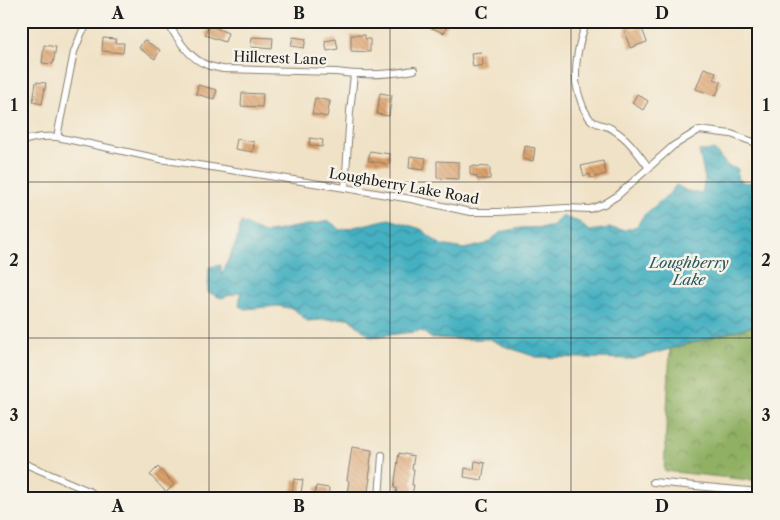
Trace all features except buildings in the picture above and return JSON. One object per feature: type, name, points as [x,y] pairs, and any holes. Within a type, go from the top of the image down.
[{"type":"street","points":[[57,137],[74,52],[82,32],[90,21]]},
{"type":"street","name":"Hillcrest Lane","points":[[166,21],[182,45],[192,55],[206,65],[223,69],[354,74],[390,74],[414,70]]},
{"type":"street","points":[[588,21],[580,43],[575,74],[579,96],[590,119],[611,128],[630,143],[649,168]]},
{"type":"street","points":[[346,188],[354,74]]},
{"type":"street","name":"Loughberry Lake Road","points":[[21,142],[30,138],[44,136],[57,137],[160,159],[411,199],[470,212],[566,208],[590,209],[604,204],[617,196],[673,146],[699,130],[731,134],[759,144]]},
{"type":"street","points":[[379,499],[382,455]]},
{"type":"street","points":[[21,462],[91,492]]},
{"type":"street","points":[[653,482],[759,492]]},
{"type":"green space","points":[[759,326],[759,481],[664,471],[670,349],[749,327]]},
{"type":"water","name":"Loughberry Lake","points":[[714,150],[728,166],[738,169],[737,179],[746,183],[759,179],[759,326],[749,327],[634,359],[536,357],[490,339],[431,338],[422,331],[371,337],[348,318],[307,321],[294,309],[278,306],[245,309],[239,306],[241,292],[221,298],[208,292],[209,267],[221,265],[221,276],[237,240],[241,222],[263,233],[329,221],[341,230],[389,219],[421,229],[441,245],[464,249],[486,244],[501,232],[521,228],[552,227],[561,216],[579,222],[589,231],[609,228],[625,230],[637,226],[643,216],[669,194],[676,185],[687,191],[702,193],[705,179],[699,151]]}]
